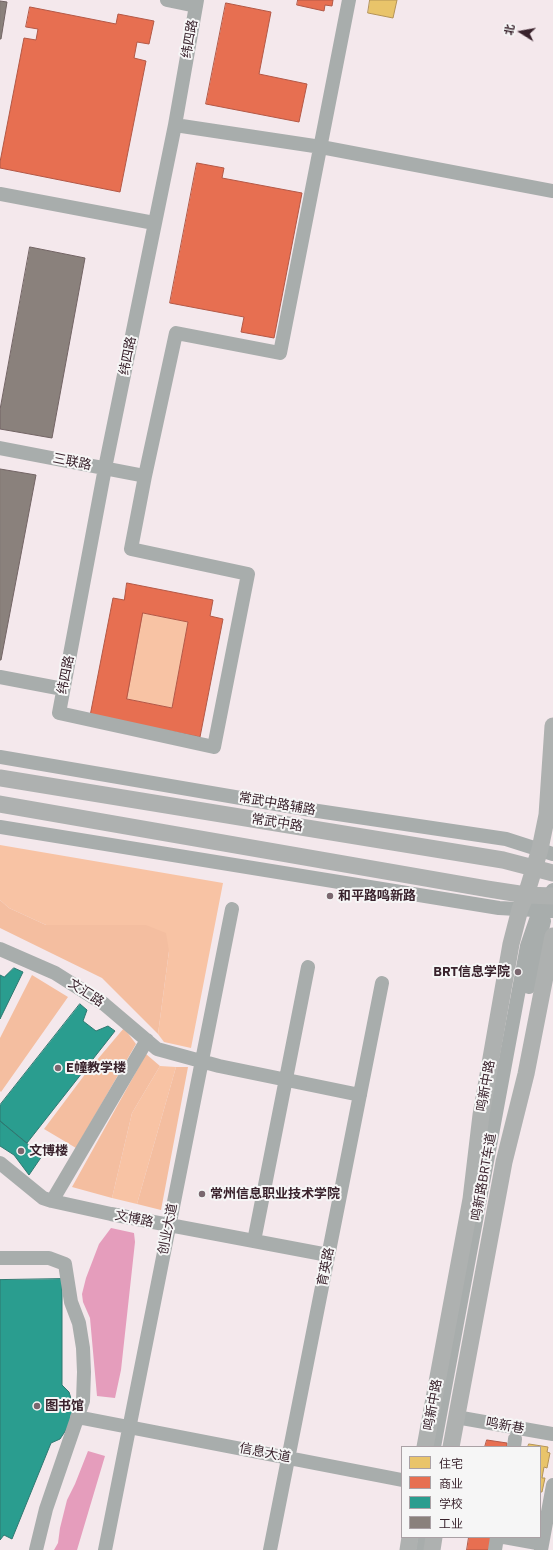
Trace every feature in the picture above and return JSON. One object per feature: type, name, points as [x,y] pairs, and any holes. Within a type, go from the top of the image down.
[{"type":"main road","name":"鸣新中路","points":[[426,1446],[471,1199],[482,1107],[511,944],[534,868],[546,852],[553,726]]},
{"type":"main road","name":"常武中路","points":[[0,778],[503,860],[553,873]]},
{"type":"main road","points":[[0,804],[523,902],[549,902]]},
{"type":"main road","points":[[546,852],[553,865]]},
{"type":"main road","name":"鸣新中路","points":[[451,1446],[504,1162],[526,1074],[553,936]]},
{"type":"main road","points":[[408,1550],[410,1538]]},
{"type":"main road","points":[[432,1550],[434,1538]]},
{"type":"street","points":[[167,0],[197,3]]},
{"type":"street","points":[[145,476],[176,333],[280,353],[349,0]]},
{"type":"street","name":"纬四路","points":[[145,476],[131,549],[248,574],[214,747],[59,713],[105,468],[197,3]]},
{"type":"street","points":[[174,125],[321,147],[553,191]]},
{"type":"street","points":[[0,194],[154,224]]},
{"type":"street","name":"三联路","points":[[0,448],[145,476]]},
{"type":"street","points":[[0,677],[64,689]]},
{"type":"street","name":"常武中路辅路","points":[[0,757],[311,810],[506,839],[546,852]]},
{"type":"street","points":[[0,827],[499,908],[523,902]]},
{"type":"street","name":"鸣新路BRT车道","points":[[434,1446],[526,947],[549,902]]},
{"type":"street","name":"鸣新路BRT车道","points":[[441,1446],[503,1115],[534,960],[549,902]]},
{"type":"street","name":"创业大道","points":[[105,1550],[168,1225],[232,909]]},
{"type":"street","name":"文汇路","points":[[0,949],[61,977],[104,1004],[157,1049],[201,1062],[360,1095]]},
{"type":"street","points":[[254,1241],[308,967]]},
{"type":"street","name":"育英路","points":[[270,1550],[382,983]]},
{"type":"street","points":[[52,1201],[147,1040]]},
{"type":"street","name":"文博路","points":[[0,1164],[43,1198],[52,1201],[168,1225],[328,1254]]},
{"type":"street","points":[[0,1258],[49,1258],[65,1264],[71,1302],[79,1323],[83,1348],[84,1372],[82,1401],[46,1509],[36,1550]]},
{"type":"street","name":"信息大道","points":[[77,1417],[401,1480]]},
{"type":"street","name":"鸣新巷","points":[[456,1417],[553,1434]]},
{"type":"street","points":[[508,1538],[542,1547],[553,1485]]},
{"type":"street","points":[[415,1550],[417,1538]]},
{"type":"street","points":[[423,1550],[425,1538]]},
{"type":"street","points":[[495,1550],[497,1538]]},
{"type":"shaded area","points":[[143,613],[188,622],[172,708],[127,699]]},
{"type":"shaded area","points":[[0,845],[223,883],[191,1048],[164,1042],[158,1034],[169,951],[116,925],[46,925],[9,908],[0,900]]},
{"type":"shaded area","points":[[0,900],[9,908],[46,925],[146,925],[166,933],[169,951],[158,1034],[102,978],[0,928]]},
{"type":"shaded area","points":[[32,975],[68,997],[1,1092],[0,1038]]},
{"type":"shaded area","points":[[124,1028],[136,1044],[76,1148],[44,1129],[86,1073]]},
{"type":"shaded area","points":[[146,1054],[160,1066],[132,1113],[112,1198],[72,1187]]},
{"type":"shaded area","points":[[160,1066],[176,1067],[137,1204],[112,1198],[132,1113]]},
{"type":"shaded area","points":[[176,1067],[188,1067],[161,1210],[137,1204]]},
{"type":"shaded area","points":[[111,1228],[134,1233],[135,1242],[121,1370],[115,1398],[97,1396],[90,1318],[83,1302],[82,1294],[86,1278],[99,1244]]},
{"type":"shaded area","points":[[88,1451],[105,1456],[77,1550],[54,1550],[58,1543],[67,1500]]},
{"type":"building: 住宅","points":[[370,0],[397,0],[393,18],[368,13]]},
{"type":"building: 住宅","points":[[529,1444],[548,1447],[547,1452],[550,1453],[547,1468],[544,1467],[542,1478],[545,1478],[542,1492],[541,1446],[528,1446]]},
{"type":"building: 商业","points":[[298,0],[333,0],[332,6],[325,5],[324,11],[297,5]]},
{"type":"building: 商业","points":[[226,3],[271,12],[259,74],[307,84],[299,122],[206,104]]},
{"type":"building: 商业","points":[[30,7],[116,24],[118,14],[154,21],[149,44],[137,42],[134,58],[146,61],[120,192],[0,168],[24,38],[36,40],[38,29],[26,27]]},
{"type":"building: 商业","points":[[197,163],[224,168],[222,178],[302,193],[274,338],[241,332],[244,317],[170,303]]},
{"type":"building: 商业","points":[[127,583],[213,600],[210,616],[223,619],[200,737],[90,716],[113,598],[124,600]],"holes":[[[143,613],[188,622],[172,708],[127,699]]]},
{"type":"building: 商业","points":[[487,1440],[507,1443],[507,1446],[485,1446]]},
{"type":"building: 商业","points":[[469,1538],[491,1538],[489,1550],[467,1550]]},
{"type":"building: 学校","points":[[14,968],[23,972],[0,1019],[0,975],[4,977]]},
{"type":"building: 学校","name":"E幢教学楼","points":[[80,1004],[87,1010],[83,1021],[96,1031],[108,1026],[115,1031],[27,1143],[0,1121],[0,1105]]},
{"type":"building: 学校","name":"文博楼","points":[[0,1121],[42,1156],[29,1175],[14,1155],[0,1146]]},
{"type":"building: 学校","name":"图书馆","points":[[62,1279],[62,1385],[69,1392],[75,1412],[60,1439],[51,1443],[12,1539],[4,1535],[0,1540],[0,1280]]},
{"type":"building: 工业","points":[[0,1],[7,2],[1,39],[0,39]]},
{"type":"building: 工业","points":[[30,247],[85,258],[52,438],[0,429],[0,410]]},
{"type":"building: 工业","points":[[0,469],[36,475],[1,660],[0,660]]},
{"type":"place","name":"和平路鸣新路","points":[[330,896]]},
{"type":"place","name":"BRT信息学院","points":[[518,972]]},
{"type":"place","name":"E幢教学楼","points":[[58,1068]]},
{"type":"place","name":"文博楼","points":[[21,1151]]},
{"type":"place","name":"常州信息职业技术学院","points":[[202,1194]]},
{"type":"place","name":"图书馆","points":[[37,1406]]}]
